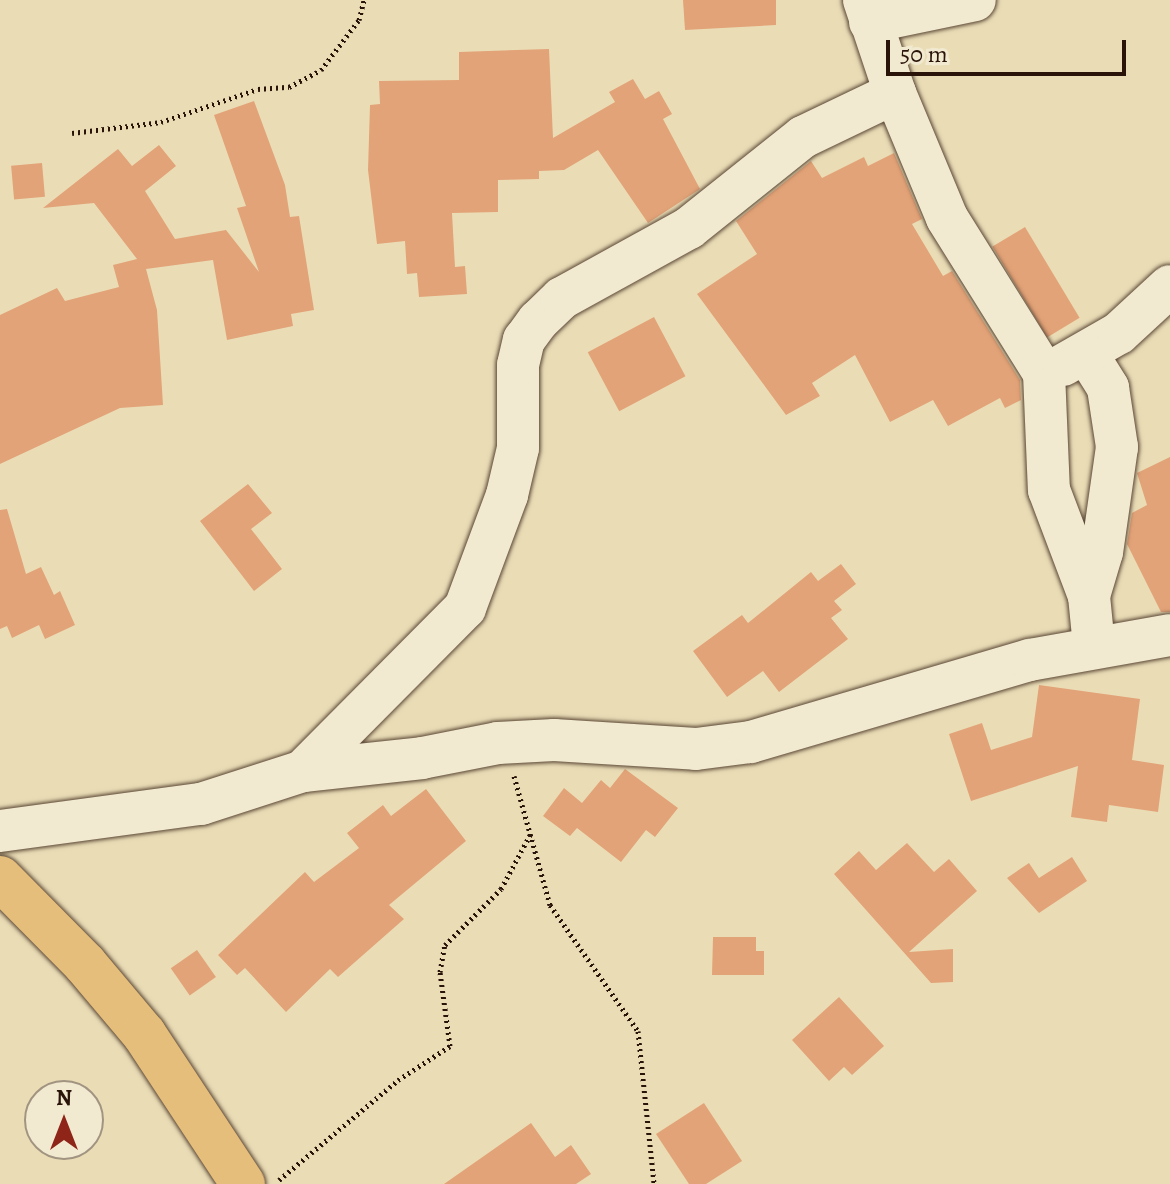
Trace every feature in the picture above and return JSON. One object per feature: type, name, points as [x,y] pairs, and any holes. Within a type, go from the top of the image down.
[{"type":"main road","points":[[6,893],[144,1034],[243,1184]]},
{"type":"street","points":[[975,0],[867,11],[895,93],[947,218],[1044,373],[1049,490],[1089,596],[1094,646]]},
{"type":"street","points":[[303,771],[465,608],[507,495],[518,448],[518,365],[524,340],[538,321],[562,298],[689,228],[803,137],[895,93]]},
{"type":"street","points":[[1044,373],[1087,354],[1170,286]]},
{"type":"street","points":[[1087,354],[1108,388],[1117,447],[1102,552],[1089,596]]},
{"type":"street","points":[[0,831],[201,804],[303,771],[422,758],[498,743],[554,740],[696,749],[751,742],[1094,646],[1166,633]]},
{"type":"path","points":[[72,133],[161,122],[258,89],[289,87],[321,70],[359,20],[364,0]]},
{"type":"path","points":[[498,743],[519,787],[550,905],[638,1031],[654,1184]]},
{"type":"path","points":[[275,1184],[398,1080],[450,1046],[440,972],[445,945],[501,889],[531,833]]},
{"type":"building","points":[[683,0],[776,0],[776,25],[685,30]]},
{"type":"building","points":[[549,49],[553,138],[615,102],[609,92],[633,79],[645,99],[659,91],[672,114],[663,119],[700,189],[648,223],[598,150],[564,170],[539,171],[539,179],[498,180],[498,212],[452,213],[455,267],[465,266],[467,294],[419,297],[417,273],[407,274],[405,241],[377,244],[368,170],[370,105],[380,104],[379,81],[459,80],[459,52]]},
{"type":"building","points":[[254,101],[285,185],[290,217],[299,216],[314,310],[291,314],[293,326],[227,340],[213,260],[146,269],[157,310],[163,405],[120,408],[0,464],[0,315],[57,288],[65,301],[119,287],[113,265],[137,259],[94,203],[43,208],[118,149],[132,166],[159,145],[176,166],[145,191],[175,239],[226,230],[259,272],[237,208],[246,206],[214,115]]},
{"type":"building","points":[[894,153],[922,219],[912,224],[943,276],[952,271],[1020,380],[1021,400],[1005,408],[1000,398],[948,426],[933,400],[890,422],[855,355],[812,383],[820,396],[786,415],[697,294],[757,254],[736,221],[811,161],[822,178],[864,157],[868,166]]},
{"type":"building","points":[[42,163],[45,197],[14,200],[11,166]]},
{"type":"building","points":[[1025,227],[1080,318],[1047,337],[992,247]]},
{"type":"building","points":[[654,317],[685,376],[619,411],[588,352]]},
{"type":"building","points":[[1170,457],[1170,612],[1161,612],[1127,544],[1132,513],[1147,505],[1137,473]]},
{"type":"building","points":[[248,484],[272,513],[251,529],[282,569],[254,591],[200,521]]},
{"type":"building","points":[[7,509],[26,574],[41,567],[54,595],[60,591],[75,625],[45,639],[39,625],[12,638],[7,626],[0,629],[0,510]]},
{"type":"building","points":[[841,564],[856,584],[834,601],[842,610],[831,618],[848,639],[779,692],[763,671],[727,697],[693,651],[742,615],[748,623],[811,572],[818,581]]},
{"type":"building","points":[[1039,685],[1140,699],[1132,760],[1164,765],[1158,812],[1109,805],[1107,822],[1071,817],[1078,766],[971,801],[949,734],[982,723],[991,750],[1032,737]]},
{"type":"building","points":[[625,769],[678,808],[655,837],[646,830],[621,862],[577,828],[570,836],[543,816],[564,788],[582,803],[601,780],[610,788]]},
{"type":"building","points":[[426,789],[466,841],[389,905],[404,919],[338,977],[330,969],[286,1012],[245,968],[237,975],[218,955],[305,872],[314,882],[359,848],[347,833],[383,805],[391,816]]},
{"type":"building","points":[[907,843],[934,872],[949,859],[977,891],[909,952],[953,949],[953,982],[931,983],[834,874],[859,851],[876,870]]},
{"type":"building","points":[[1072,857],[1087,881],[1039,913],[1007,878],[1029,863],[1039,878]]},
{"type":"building","points":[[713,937],[756,937],[756,951],[764,951],[764,975],[712,975]]},
{"type":"building","points":[[197,950],[216,977],[190,995],[171,968]]},
{"type":"building","points":[[839,997],[884,1046],[852,1075],[844,1067],[829,1081],[792,1040]]},
{"type":"building","points":[[704,1103],[742,1161],[706,1184],[689,1184],[656,1134]]},
{"type":"building","points":[[531,1123],[555,1157],[571,1145],[591,1174],[576,1184],[444,1184]]}]
